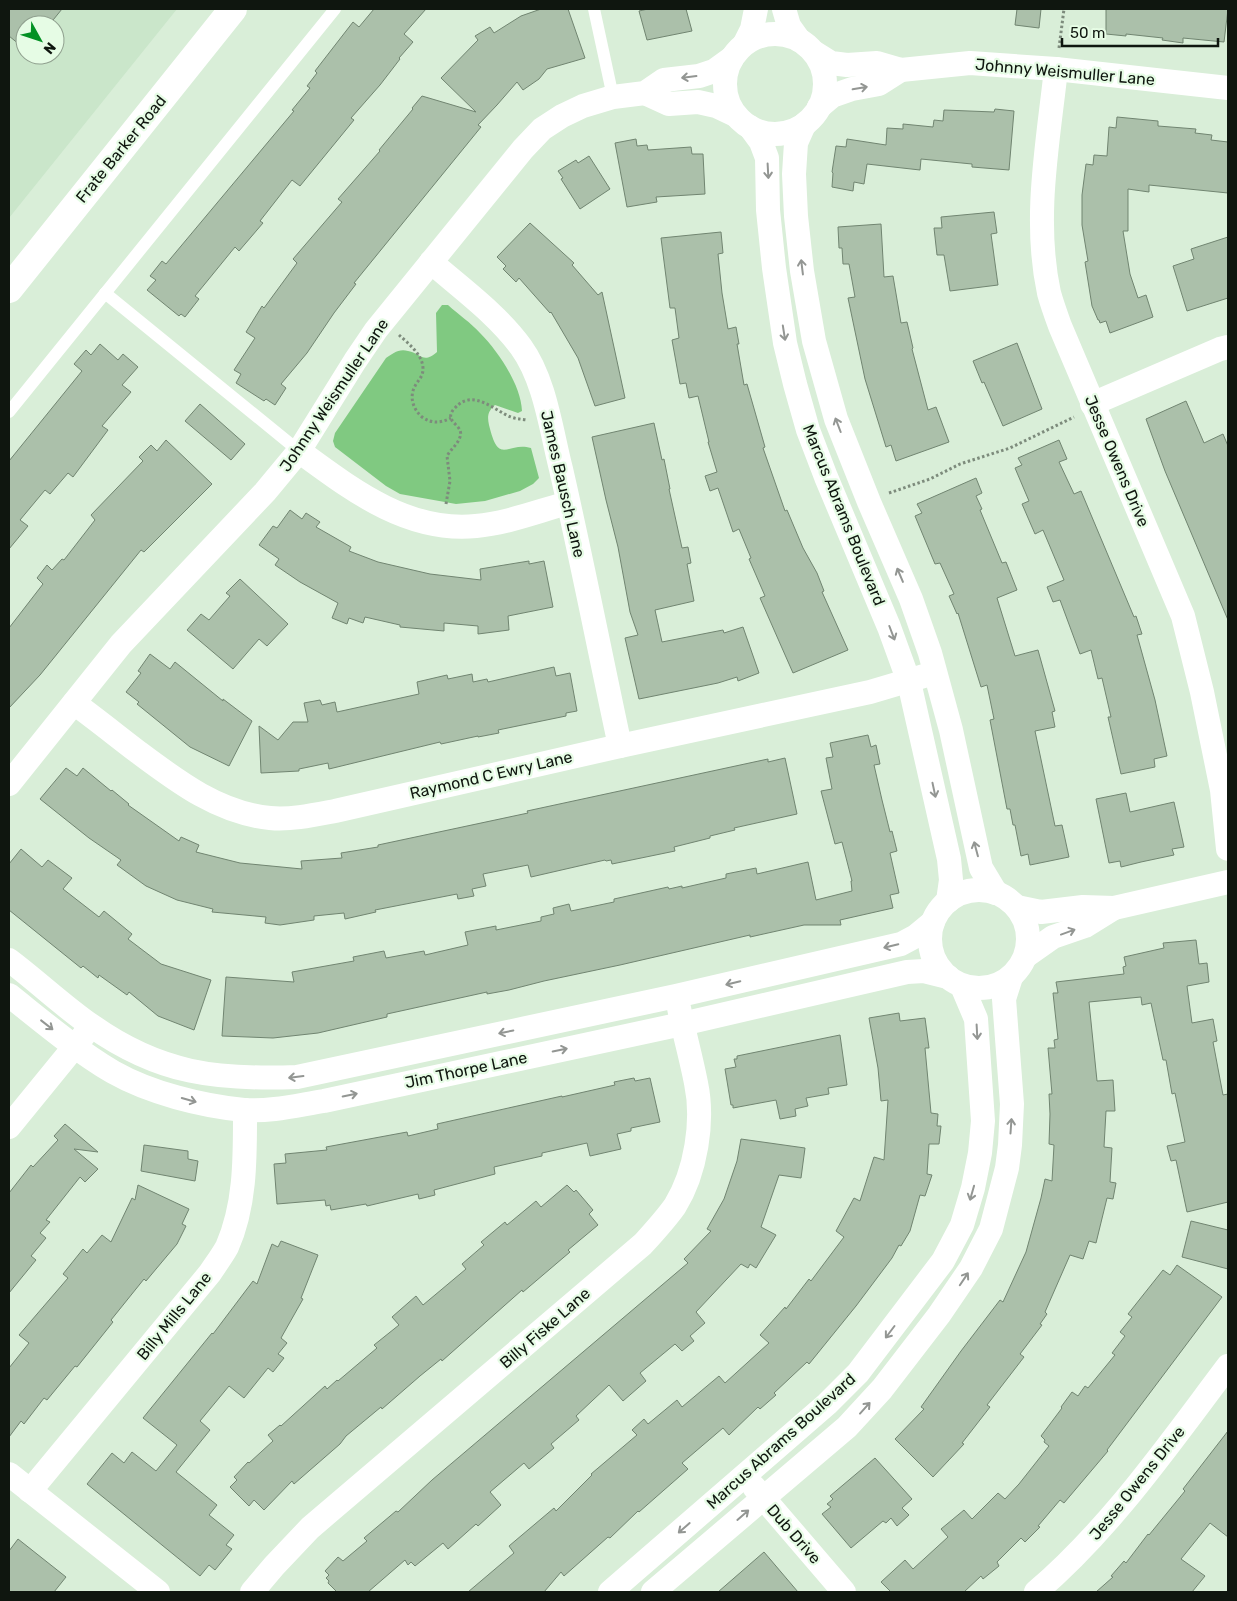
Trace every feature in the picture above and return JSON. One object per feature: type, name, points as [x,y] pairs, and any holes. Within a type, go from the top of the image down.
[{"type":"street","name":"Frate Barker Road","points":[[9,289],[233,9]]},
{"type":"street","points":[[743,121],[728,102],[725,87],[726,72],[752,29],[756,9]]},
{"type":"street","points":[[644,93],[669,104],[698,102],[716,106],[763,132],[777,134],[791,131],[804,125],[813,117],[819,107],[824,94],[825,79],[821,65],[789,26],[784,9]]},
{"type":"street","points":[[739,51],[758,36],[772,34],[786,35],[807,46]]},
{"type":"street","name":"Johnny Weismuller Lane","points":[[807,46],[831,63],[847,65],[877,64],[901,70],[970,63],[1056,69],[1228,88]]},
{"type":"street","name":"Johnny Weismuller Lane","points":[[9,784],[122,644],[244,516],[299,451],[376,330],[542,129],[562,116],[583,106],[613,97],[644,93],[664,80],[699,76],[714,71],[739,51]]},
{"type":"street","name":"Jesse Owens Drive","points":[[1056,69],[1044,182],[1042,240],[1050,295],[1085,410],[1183,616],[1202,692],[1222,790],[1228,849]]},
{"type":"street","name":"Johnny Weismuller Lane","points":[[819,107],[832,96],[852,89],[879,84],[901,70]]},
{"type":"street","name":"Marcus Abrams Boulevard","points":[[743,121],[761,142],[767,158],[768,210],[785,343],[808,430],[889,627],[909,682],[949,859],[948,901]]},
{"type":"street","name":"Marcus Abrams Boulevard","points":[[804,125],[796,143],[794,174],[801,262],[814,341],[836,419],[868,502],[911,599],[930,653],[951,730],[981,868],[996,893]]},
{"type":"street","name":"James Bausch Lane","points":[[431,262],[491,314],[521,347],[532,365],[549,419],[620,746]]},
{"type":"street","points":[[1085,410],[1228,347]]},
{"type":"street","points":[[299,451],[340,481],[389,511],[415,520],[444,526],[476,526],[568,503]]},
{"type":"street","name":"Raymond C Ewry Lane","points":[[74,703],[175,780],[199,795],[246,814],[272,818],[296,817],[335,811],[620,746],[861,694],[909,682],[934,673]]},
{"type":"street","points":[[1017,907],[1040,912],[1083,907],[1114,908],[1228,882]]},
{"type":"street","points":[[971,890],[996,893],[1004,896],[1017,907],[1026,922],[1028,948],[1026,956],[1011,977],[996,986],[971,988],[955,982],[936,964],[930,939],[933,922],[936,915],[948,901],[962,893],[971,890]]},
{"type":"street","points":[[1026,956],[1053,937],[1084,926],[1114,908]]},
{"type":"street","name":"Jim Thorpe Lane","points":[[9,960],[91,1026],[133,1050],[158,1062],[187,1071],[220,1077],[253,1079],[297,1077],[676,996],[901,944],[916,936],[933,922]]},
{"type":"street","name":"Jim Thorpe Lane","points":[[9,995],[74,1047],[114,1072],[148,1088],[198,1102],[245,1110],[281,1108],[324,1101],[682,1024],[907,972],[924,971],[955,982]]},
{"type":"street","name":"Marcus Abrams Boulevard","points":[[653,1592],[847,1428],[882,1389],[939,1316],[971,1268],[991,1229],[1007,1168],[1012,1124],[1012,1104],[1004,998],[1011,977]]},
{"type":"street","name":"Marcus Abrams Boulevard","points":[[610,1592],[827,1404],[858,1373],[943,1261],[962,1225],[973,1188],[980,1153],[983,1121],[976,1018],[955,982]]},
{"type":"street","name":"Billy Fiske Lane","points":[[252,1592],[310,1528],[643,1244],[661,1225],[676,1204],[687,1181],[699,1121],[696,1084],[676,996]]},
{"type":"street","points":[[9,1127],[91,1026]]},
{"type":"street","name":"Billy Mills Lane","points":[[30,1491],[210,1273],[226,1248],[241,1204],[244,1176],[245,1110]]},
{"type":"street","name":"Jesse Owens Drive","points":[[1036,1592],[1087,1545],[1147,1472],[1228,1366]]},
{"type":"street","points":[[9,1474],[158,1592]]},
{"type":"street","name":"Dub Drive","points":[[744,1476],[844,1592]]},
{"type":"lane","points":[[9,412],[335,9]]},
{"type":"lane","points":[[594,9],[613,97]]},
{"type":"lane","points":[[105,293],[299,451]]},
{"type":"path","points":[[1056,69],[1064,9]]},
{"type":"path","points":[[397,333],[411,346],[422,364],[422,376],[414,387],[412,395],[412,403],[416,410],[421,416],[436,423],[451,418]]},
{"type":"path","points":[[451,418],[451,414],[460,403],[466,399],[471,399],[480,401],[510,416],[530,420]]},
{"type":"path","points":[[886,494],[930,480],[960,464],[1010,448],[1085,410]]},
{"type":"path","points":[[445,507],[450,480],[447,456],[462,434],[461,429],[451,418]]},
{"type":"shaded area","points":[[9,9],[177,9],[9,218]]},
{"type":"green space","points":[[442,305],[448,305],[487,340],[501,359],[518,390],[522,411],[518,413],[495,405],[489,412],[488,419],[493,438],[500,449],[531,448],[539,478],[533,484],[520,491],[485,501],[456,504],[400,494],[386,486],[335,447],[333,441],[335,433],[386,358],[402,350],[413,352],[425,358],[437,352],[436,313]]},
{"type":"building","points":[[9,9],[62,9],[57,15],[15,15],[15,41],[9,36]]},
{"type":"building","points":[[374,9],[426,9],[404,34],[413,42],[380,85],[351,118],[354,120],[300,186],[292,180],[260,221],[263,223],[239,251],[235,247],[195,296],[199,299],[185,317],[181,314],[179,316],[147,290],[156,280],[150,276],[162,261],[166,264],[294,111],[292,110],[310,88],[307,86],[317,73],[315,71],[353,22],[359,27]]},
{"type":"building","points":[[541,9],[568,9],[585,58],[547,69],[539,79],[523,90],[517,82],[478,125],[481,127],[354,283],[356,284],[307,353],[281,384],[286,388],[275,405],[266,399],[264,401],[236,383],[241,374],[234,370],[255,338],[246,332],[262,306],[264,308],[297,263],[293,259],[342,202],[338,199],[380,151],[412,108],[422,96],[476,112],[441,78],[478,40],[475,36],[490,27],[494,33],[521,16]]},
{"type":"building","points":[[648,9],[686,9],[692,31],[647,40],[639,11]]},
{"type":"building","points":[[1017,9],[1041,9],[1039,28],[1015,25]]},
{"type":"building","points":[[1106,9],[1228,9],[1224,42],[1183,38],[1183,43],[1162,40],[1163,38],[1106,34]]},
{"type":"building","points":[[995,109],[1014,111],[1009,170],[972,167],[972,164],[921,159],[920,170],[867,164],[864,184],[854,182],[853,191],[832,187],[836,146],[846,147],[847,139],[886,145],[887,128],[903,129],[903,124],[933,127],[934,120],[943,121],[944,110],[994,112]]},
{"type":"building","points":[[1117,117],[1158,121],[1158,126],[1196,129],[1195,133],[1212,135],[1211,140],[1228,142],[1228,193],[1149,185],[1149,192],[1128,189],[1128,231],[1123,231],[1130,274],[1138,298],[1146,295],[1153,317],[1110,333],[1106,321],[1100,323],[1092,306],[1085,262],[1088,261],[1082,225],[1082,195],[1086,164],[1093,165],[1094,155],[1107,156],[1109,127],[1116,128]]},
{"type":"building","points":[[636,139],[637,146],[647,145],[648,150],[691,147],[692,154],[703,154],[705,194],[656,197],[657,202],[627,207],[615,143]]},
{"type":"building","points":[[589,156],[610,189],[580,209],[558,171],[576,160],[578,163]]},
{"type":"building","points":[[994,212],[997,233],[991,234],[998,285],[950,291],[944,255],[937,255],[934,228],[942,228],[941,217]]},
{"type":"building","points":[[530,223],[574,263],[572,265],[598,295],[602,292],[625,398],[595,406],[578,358],[551,312],[519,278],[516,282],[503,269],[506,266],[497,257]]},
{"type":"building","points":[[881,224],[884,277],[893,276],[901,323],[907,322],[928,410],[936,407],[949,442],[896,461],[891,445],[886,447],[865,379],[848,298],[855,297],[849,264],[843,264],[842,248],[839,248],[838,227]]},
{"type":"building","points":[[721,232],[723,253],[718,254],[728,329],[736,327],[744,385],[747,384],[765,447],[763,448],[785,511],[787,510],[803,548],[817,573],[824,591],[822,592],[848,650],[793,673],[760,598],[765,596],[749,559],[751,558],[739,529],[733,532],[718,488],[710,491],[705,476],[717,472],[698,396],[689,398],[686,383],[680,384],[672,340],[679,338],[675,308],[670,308],[661,238]]},
{"type":"building","points":[[1228,237],[1228,298],[1187,311],[1173,266],[1194,259],[1191,249]]},
{"type":"building","points":[[1017,343],[1042,409],[1003,426],[973,361]]},
{"type":"building","points":[[100,344],[118,360],[123,354],[138,367],[122,385],[131,392],[102,426],[108,430],[73,477],[68,473],[50,494],[45,490],[20,520],[28,526],[9,549],[9,461],[82,371],[74,364],[86,350],[91,355]]},
{"type":"building","points":[[1186,401],[1204,443],[1223,434],[1228,446],[1228,620],[1165,471],[1146,419]]},
{"type":"building","points":[[200,404],[245,444],[231,460],[185,421]]},
{"type":"building","points":[[654,423],[662,460],[664,459],[682,548],[688,547],[691,563],[687,564],[694,601],[655,610],[662,642],[723,630],[724,633],[743,627],[759,673],[738,681],[737,677],[718,683],[639,699],[625,638],[638,635],[630,612],[618,547],[592,437]]},
{"type":"building","points":[[166,440],[212,484],[144,552],[141,550],[40,675],[9,708],[9,628],[43,584],[37,578],[47,565],[52,570],[62,559],[64,560],[95,520],[91,515],[143,461],[139,457],[151,445],[157,451]]},
{"type":"building","points":[[1059,440],[1067,459],[1059,462],[1074,494],[1081,491],[1134,617],[1136,616],[1142,634],[1137,635],[1155,700],[1167,756],[1154,759],[1155,767],[1121,774],[1108,717],[1111,717],[1102,678],[1098,679],[1091,650],[1080,654],[1060,600],[1053,602],[1047,587],[1064,580],[1043,530],[1035,534],[1022,504],[1029,501],[1015,468],[1022,465],[1018,458]]},
{"type":"building","points":[[976,478],[982,493],[976,496],[982,509],[980,510],[1002,563],[1006,562],[1017,590],[997,598],[1015,656],[1038,650],[1055,711],[1052,712],[1055,727],[1035,731],[1055,826],[1062,825],[1069,857],[1030,865],[1028,854],[1021,856],[1015,825],[1013,825],[1010,809],[1007,809],[990,720],[994,719],[987,685],[981,687],[958,613],[949,596],[954,594],[940,563],[935,564],[915,516],[922,513],[917,504]]},
{"type":"building","points":[[290,510],[302,519],[306,513],[320,522],[316,527],[351,547],[349,551],[378,562],[430,574],[481,580],[480,569],[529,561],[529,564],[544,561],[553,607],[508,616],[509,630],[478,634],[478,626],[444,623],[444,631],[400,627],[400,625],[365,617],[363,623],[349,618],[347,624],[332,618],[338,603],[300,582],[275,565],[279,559],[259,545],[273,526],[277,528]]},
{"type":"building","points":[[240,579],[288,624],[267,646],[259,639],[233,669],[187,630],[201,614],[209,620],[230,596],[226,593]]},
{"type":"building","points":[[150,654],[170,669],[175,662],[223,701],[223,699],[252,721],[229,766],[190,747],[137,704],[139,702],[126,692],[141,673],[138,671]]},
{"type":"building","points":[[554,667],[556,676],[570,673],[577,711],[566,713],[566,716],[498,730],[499,733],[441,744],[440,742],[329,769],[328,763],[299,769],[299,771],[261,773],[259,726],[278,740],[293,722],[308,722],[304,703],[320,700],[322,705],[335,702],[337,712],[419,694],[417,682],[447,675],[448,679],[472,674],[473,682],[487,679],[488,682]]},
{"type":"building","points":[[868,735],[871,747],[876,745],[880,764],[874,765],[890,832],[892,831],[897,851],[890,853],[899,893],[890,895],[893,908],[840,920],[841,925],[804,925],[750,937],[750,935],[509,990],[487,994],[487,992],[387,1014],[387,1017],[318,1033],[273,1038],[222,1036],[226,977],[294,982],[292,972],[354,961],[353,957],[384,951],[386,958],[424,951],[425,955],[468,945],[465,932],[496,926],[496,930],[541,921],[541,917],[554,914],[553,908],[569,904],[571,911],[614,902],[614,899],[668,887],[669,889],[682,886],[682,888],[726,878],[726,874],[756,868],[757,874],[808,862],[816,900],[852,891],[852,881],[842,842],[835,844],[821,791],[832,789],[826,758],[833,757],[830,743]]},
{"type":"building","points":[[785,758],[797,814],[734,828],[735,830],[710,836],[710,838],[674,847],[675,851],[612,864],[611,860],[605,860],[531,877],[528,865],[483,874],[486,886],[472,889],[474,896],[458,899],[457,894],[375,910],[376,912],[345,919],[344,913],[314,916],[314,920],[280,925],[265,923],[266,917],[212,912],[213,909],[177,900],[146,886],[117,865],[121,860],[89,838],[40,799],[66,768],[77,776],[83,768],[128,805],[179,841],[181,837],[199,845],[196,852],[240,863],[302,869],[301,861],[342,858],[341,853],[378,847],[378,845],[528,813],[527,811],[768,759],[768,762]]},
{"type":"building","points":[[1126,793],[1130,812],[1174,802],[1184,847],[1172,849],[1174,855],[1121,867],[1120,861],[1109,863],[1096,799]]},
{"type":"building","points":[[21,849],[42,867],[48,860],[72,878],[63,889],[99,917],[104,911],[132,934],[128,939],[161,964],[211,980],[194,1030],[158,1016],[129,992],[127,995],[99,975],[98,978],[83,966],[81,968],[9,910],[9,864]]},
{"type":"building","points":[[1196,940],[1199,964],[1207,963],[1209,982],[1187,986],[1192,1023],[1213,1019],[1217,1041],[1213,1042],[1223,1095],[1228,1094],[1228,1202],[1187,1212],[1176,1160],[1171,1161],[1167,1146],[1185,1142],[1175,1093],[1172,1094],[1166,1060],[1163,1060],[1151,1003],[1142,1005],[1141,997],[1089,1002],[1097,1081],[1113,1080],[1115,1111],[1106,1111],[1104,1147],[1112,1148],[1110,1182],[1116,1183],[1113,1199],[1107,1198],[1096,1243],[1089,1241],[1083,1259],[1070,1255],[1045,1312],[1047,1314],[1040,1324],[1042,1325],[1020,1354],[1024,1357],[987,1405],[990,1407],[962,1443],[964,1444],[933,1477],[895,1439],[924,1409],[921,1407],[961,1351],[1000,1300],[1003,1302],[1026,1252],[1045,1179],[1052,1181],[1054,1145],[1049,1144],[1049,1094],[1052,1094],[1048,1048],[1055,1048],[1054,1040],[1058,1039],[1053,993],[1058,993],[1056,982],[1124,974],[1123,967],[1126,966],[1124,957],[1164,948],[1163,943]]},
{"type":"building","points":[[899,1013],[900,1021],[925,1018],[929,1048],[925,1048],[931,1113],[938,1114],[937,1126],[941,1126],[939,1144],[929,1144],[927,1174],[932,1175],[925,1196],[920,1195],[910,1231],[901,1246],[899,1245],[892,1258],[856,1306],[809,1364],[807,1362],[774,1393],[776,1395],[760,1409],[758,1407],[729,1435],[723,1428],[682,1463],[688,1469],[564,1576],[561,1572],[544,1592],[468,1592],[514,1553],[509,1546],[554,1508],[556,1511],[591,1474],[637,1435],[632,1430],[644,1419],[648,1424],[677,1400],[682,1407],[719,1376],[725,1383],[769,1343],[760,1335],[785,1307],[786,1309],[809,1279],[811,1281],[844,1237],[836,1231],[854,1198],[860,1201],[874,1157],[884,1160],[888,1100],[881,1101],[878,1068],[869,1018]]},
{"type":"building","points":[[840,1035],[847,1085],[828,1088],[829,1094],[806,1098],[808,1106],[795,1109],[796,1116],[780,1119],[776,1100],[733,1108],[733,1105],[731,1105],[725,1069],[736,1067],[734,1059],[737,1059],[737,1056]]},
{"type":"building","points":[[634,1078],[635,1081],[650,1078],[660,1122],[631,1128],[631,1131],[617,1134],[621,1149],[590,1156],[587,1143],[542,1153],[542,1156],[494,1167],[495,1174],[434,1190],[435,1195],[419,1199],[418,1194],[367,1206],[366,1204],[331,1210],[330,1205],[326,1206],[325,1200],[277,1204],[274,1164],[286,1163],[285,1154],[327,1150],[326,1147],[407,1132],[408,1136],[438,1129],[437,1124],[615,1085],[614,1082]]},
{"type":"building","points":[[65,1124],[98,1152],[74,1149],[98,1169],[85,1182],[80,1177],[46,1220],[50,1222],[40,1233],[46,1238],[31,1256],[36,1260],[9,1293],[9,1193],[31,1165],[33,1167],[58,1140],[54,1136]]},
{"type":"building","points":[[741,1139],[805,1148],[801,1178],[779,1175],[761,1227],[776,1235],[756,1268],[750,1264],[748,1268],[741,1264],[696,1312],[705,1323],[690,1336],[694,1341],[682,1351],[675,1344],[640,1373],[646,1381],[623,1401],[609,1385],[576,1416],[579,1420],[551,1444],[554,1448],[529,1469],[524,1463],[490,1492],[501,1505],[448,1549],[443,1543],[415,1566],[411,1562],[408,1565],[405,1560],[368,1592],[337,1592],[328,1583],[329,1581],[326,1578],[329,1575],[325,1571],[338,1557],[343,1561],[367,1541],[364,1538],[396,1511],[398,1512],[432,1480],[688,1263],[684,1259],[711,1231],[707,1229],[724,1199],[737,1161]]},
{"type":"building","points":[[144,1145],[188,1151],[188,1159],[198,1161],[195,1181],[141,1171]]},
{"type":"building","points":[[138,1185],[189,1209],[182,1224],[186,1226],[177,1244],[146,1281],[144,1279],[77,1367],[75,1366],[47,1400],[44,1398],[24,1424],[21,1421],[9,1437],[9,1368],[29,1343],[19,1335],[68,1278],[63,1274],[83,1249],[87,1253],[102,1235],[111,1242],[132,1198],[135,1200]]},
{"type":"building","points":[[567,1185],[574,1192],[576,1190],[593,1210],[589,1214],[598,1225],[568,1250],[570,1252],[523,1292],[522,1290],[442,1361],[441,1359],[382,1409],[381,1407],[346,1436],[340,1444],[294,1484],[292,1481],[264,1510],[254,1500],[249,1506],[230,1487],[237,1480],[234,1477],[248,1462],[273,1441],[268,1435],[281,1426],[325,1386],[327,1389],[338,1381],[377,1348],[374,1345],[399,1325],[392,1317],[416,1296],[423,1305],[466,1269],[462,1264],[484,1245],[481,1242],[505,1222],[507,1225],[536,1201],[541,1207]]},
{"type":"building","points":[[1191,1221],[1228,1230],[1228,1269],[1182,1257]]},
{"type":"building","points":[[281,1241],[318,1255],[301,1298],[303,1299],[281,1338],[287,1343],[278,1354],[284,1358],[273,1372],[268,1368],[244,1398],[229,1386],[200,1421],[210,1430],[176,1472],[217,1505],[209,1515],[234,1535],[226,1545],[232,1549],[215,1570],[209,1565],[200,1576],[87,1484],[112,1453],[124,1463],[132,1452],[156,1471],[177,1445],[143,1418],[213,1334],[253,1281],[257,1284],[272,1244],[278,1247]]},
{"type":"building","points":[[1177,1265],[1222,1297],[1108,1451],[1064,1503],[1060,1500],[1038,1526],[1040,1527],[1025,1542],[1021,1538],[997,1562],[999,1566],[983,1579],[981,1576],[964,1592],[891,1592],[881,1582],[905,1560],[913,1569],[948,1537],[941,1529],[964,1510],[972,1519],[998,1493],[1005,1499],[1019,1484],[1049,1446],[1041,1436],[1072,1392],[1078,1396],[1085,1386],[1088,1388],[1115,1355],[1112,1353],[1125,1336],[1120,1332],[1132,1317],[1128,1314],[1163,1270],[1170,1275]]},
{"type":"building","points":[[1228,1431],[1228,1537],[1210,1523],[1181,1559],[1205,1576],[1192,1592],[1096,1592],[1113,1577],[1111,1576],[1124,1561],[1126,1563],[1149,1535],[1185,1491],[1183,1489]]},
{"type":"building","points":[[875,1458],[912,1499],[902,1508],[909,1515],[897,1526],[891,1518],[886,1523],[883,1521],[851,1548],[822,1514],[831,1507],[827,1504],[833,1499],[830,1496]]},
{"type":"building","points":[[18,1539],[66,1577],[54,1592],[9,1592],[9,1551]]},
{"type":"building","points":[[764,1552],[798,1592],[718,1592]]}]
